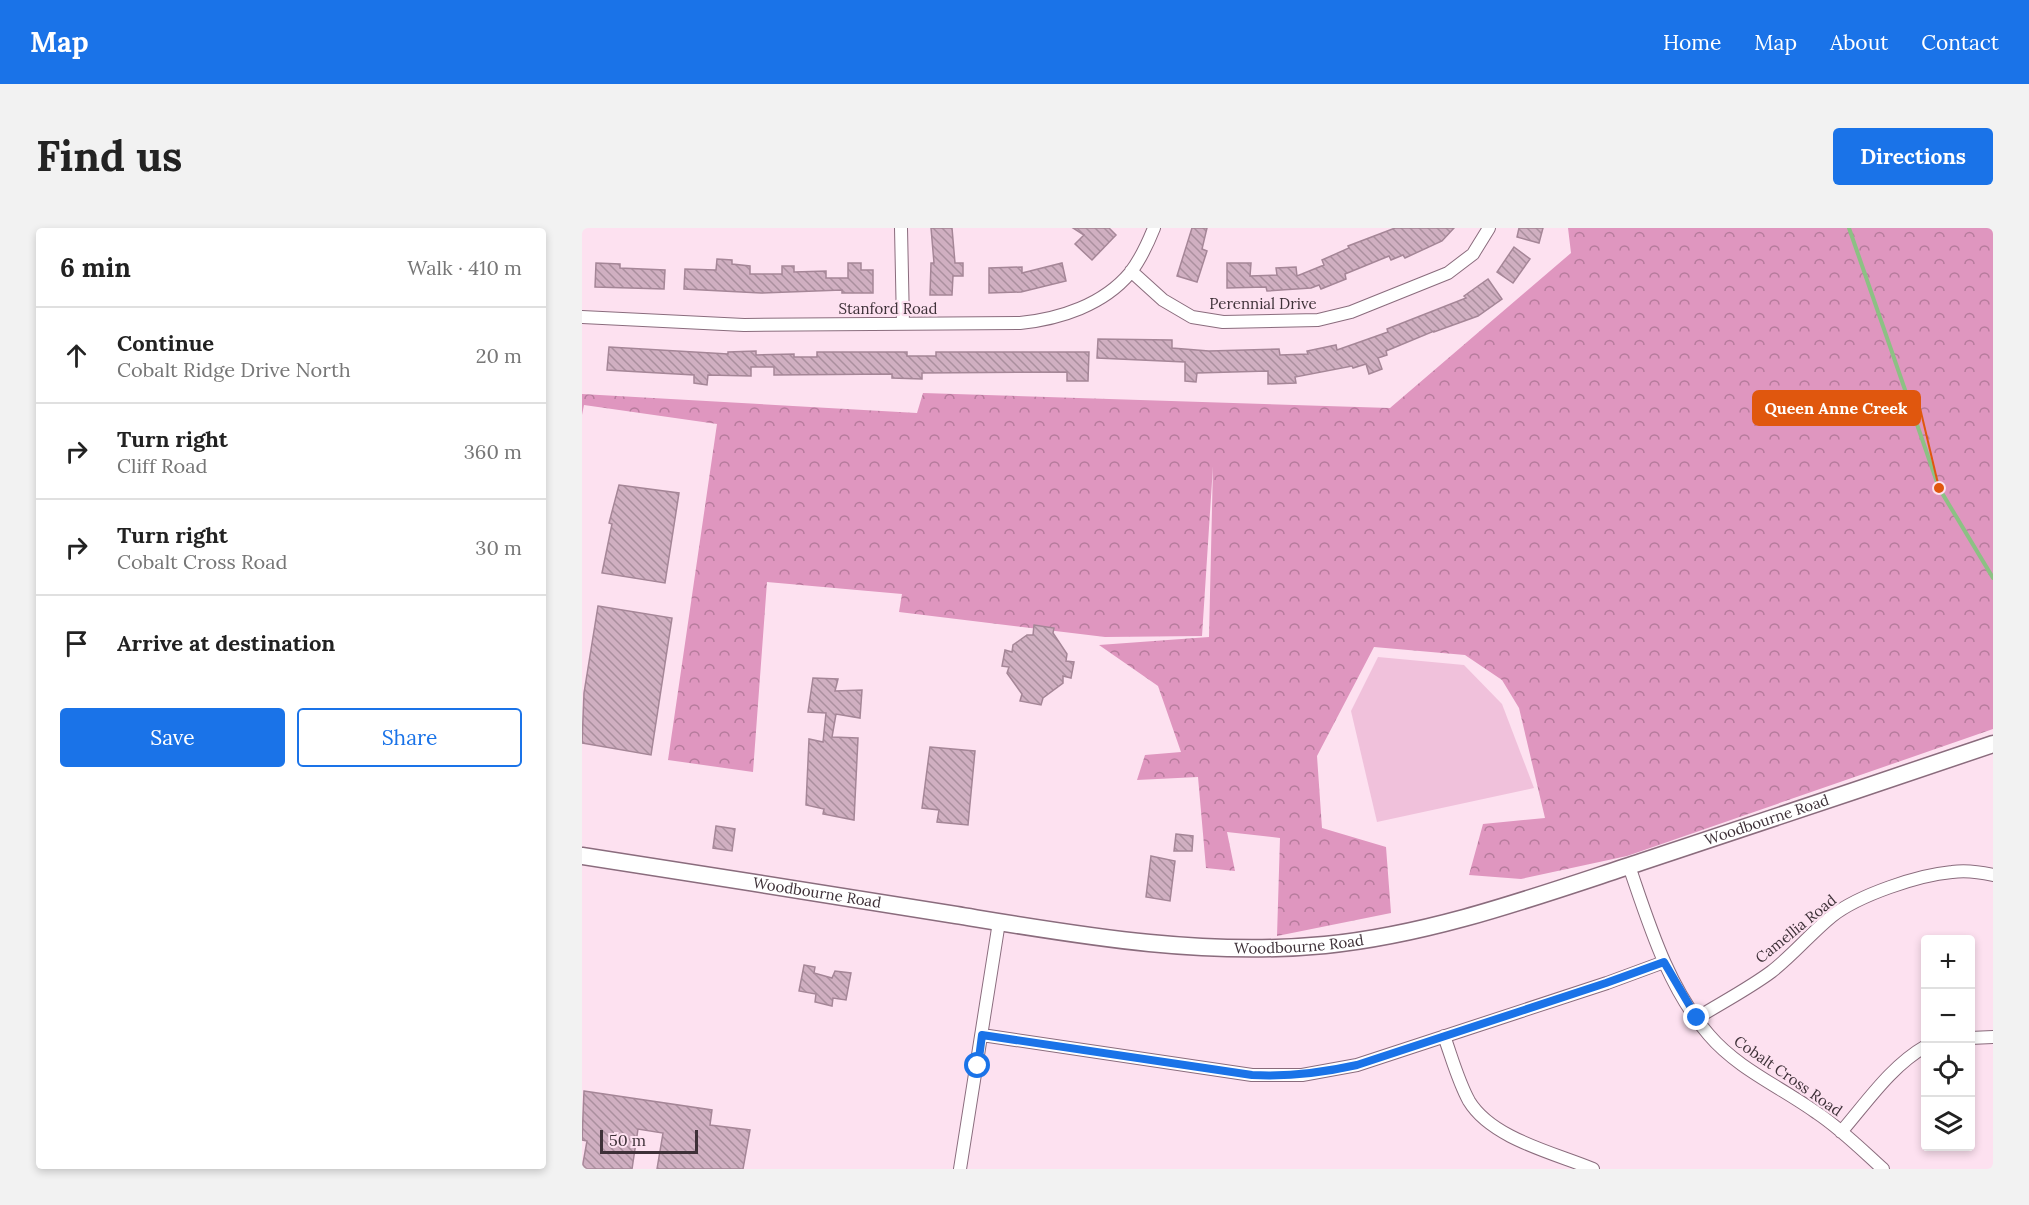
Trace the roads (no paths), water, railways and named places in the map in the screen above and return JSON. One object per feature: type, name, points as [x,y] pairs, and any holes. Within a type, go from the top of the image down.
[{"type":"main road","name":"Woodbourne Road","points":[[582,856],[1162,946],[1218,949],[1326,945],[1416,930],[1460,919],[1629,866],[1993,744]]},
{"type":"street","points":[[901,228],[903,324]]},
{"type":"street","name":"Stanford Road","points":[[582,317],[744,326],[1044,321],[1086,306],[1131,272],[1154,228]]},
{"type":"street","name":"Perennial Drive","points":[[1131,272],[1163,300],[1192,317],[1223,322],[1318,320],[1351,312],[1448,273],[1473,254],[1489,228]]},
{"type":"street","name":"Cobalt Cross Road","points":[[1629,866],[1664,962],[1709,1035],[1726,1052],[1812,1109],[1884,1169]]},
{"type":"street","name":"Camellia Road","points":[[1697,1018],[1772,971],[1833,916],[1848,906],[1871,895],[1928,876],[1953,872],[1993,875]]},
{"type":"street","points":[[960,1169],[999,922]]},
{"type":"street","points":[[982,1035],[1189,1066],[1276,1076],[1312,1074],[1357,1065],[1664,962]]},
{"type":"street","points":[[1444,1036],[1459,1079],[1477,1112],[1495,1127],[1516,1139],[1593,1169]]},
{"type":"street","points":[[1975,1038],[1993,1037]]},
{"type":"street","points":[[1841,1132],[1911,1054],[1921,1049]]},
{"type":"waterway","points":[[1849,228],[1939,488],[1993,578]]},
{"type":"place","name":"Queen Anne Creek","points":[[1939,488]]}]
